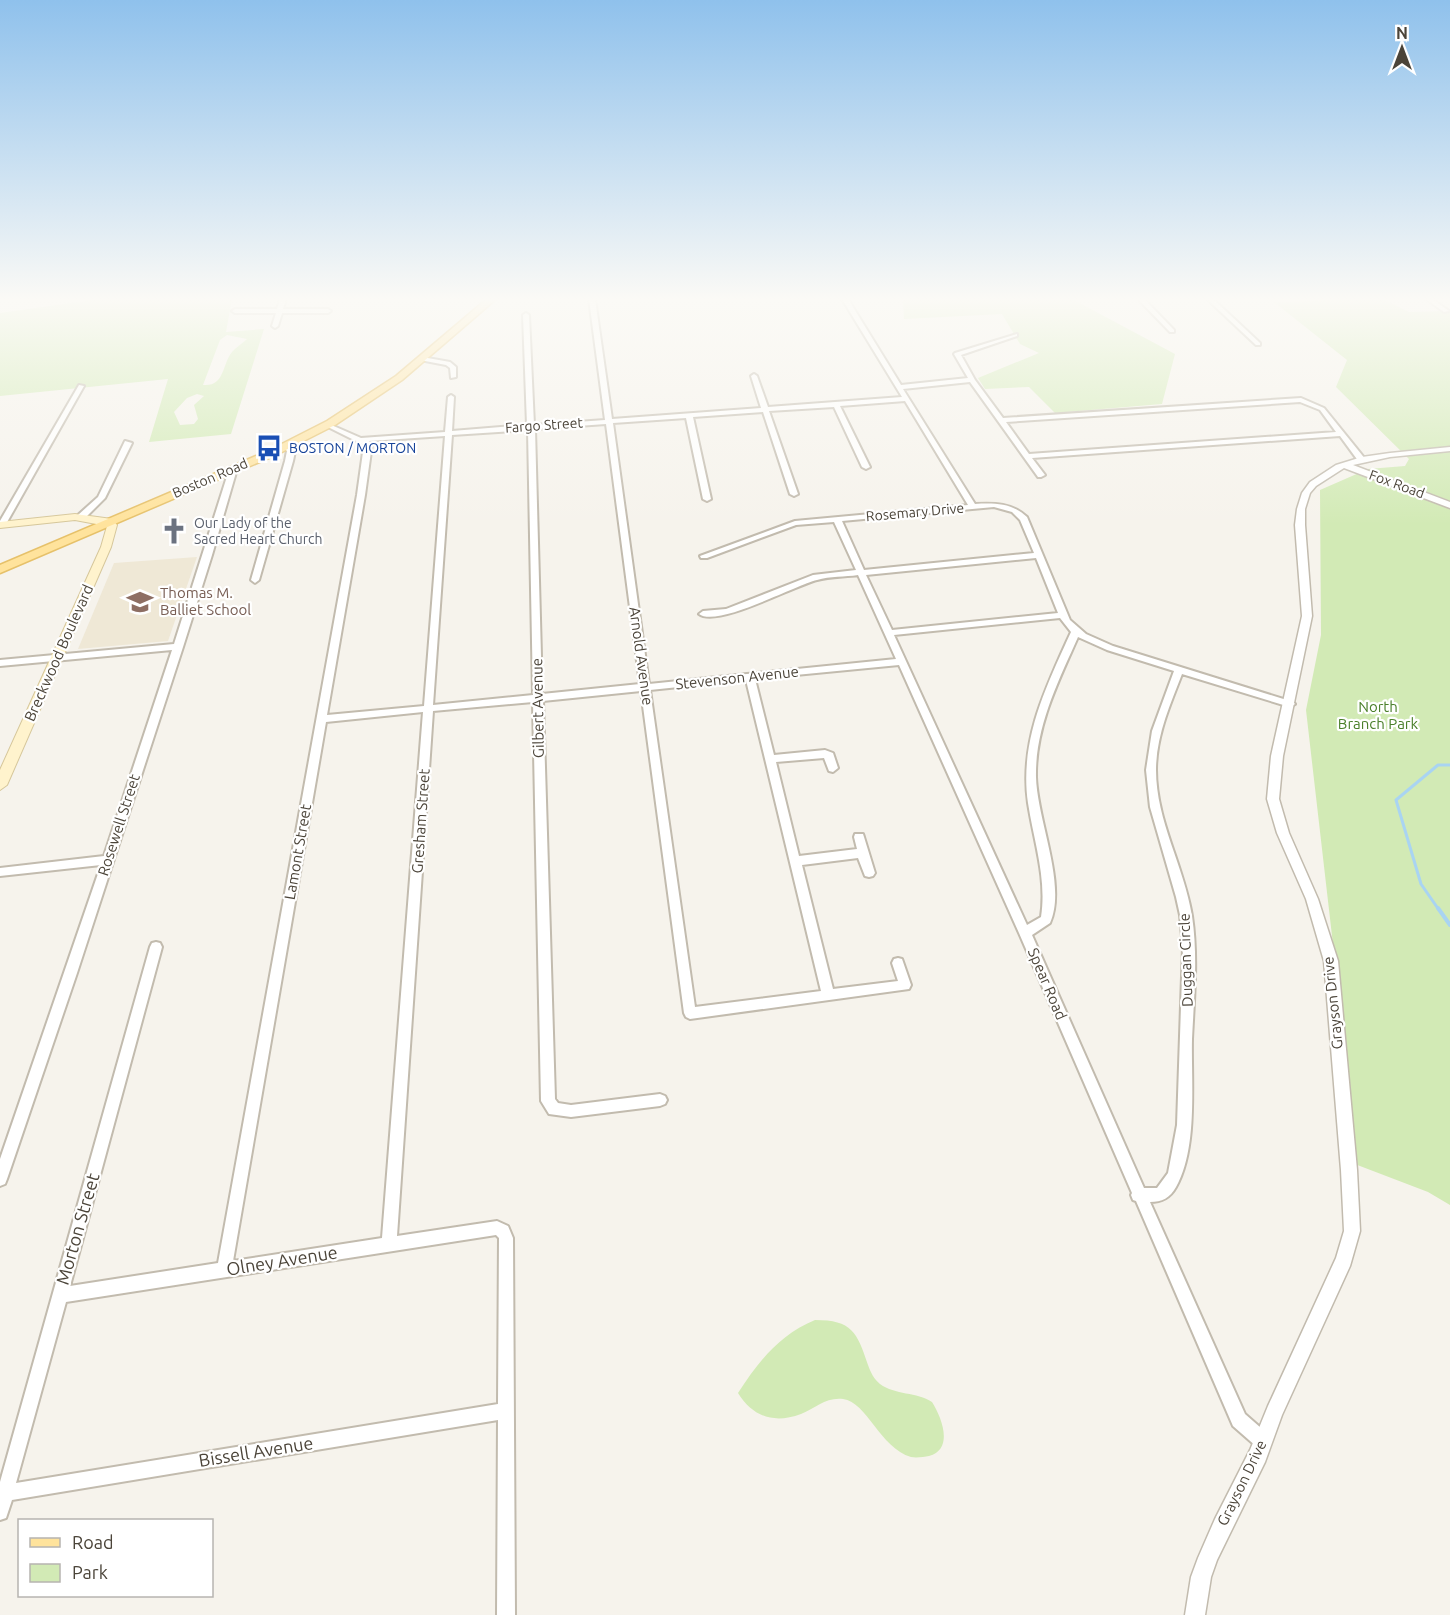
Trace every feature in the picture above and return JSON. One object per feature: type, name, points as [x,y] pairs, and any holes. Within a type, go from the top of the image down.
[{"type":"main road","name":"Boston Road","points":[[0,569],[286,446],[327,425],[384,390],[403,374]]},
{"type":"main road","points":[[1,524],[81,518],[108,521]]},
{"type":"main road","name":"Breckwood Boulevard","points":[[0,785],[108,544],[112,525],[108,521]]},
{"type":"street","name":"Gilbert Avenue","points":[[529,374],[548,1101],[554,1109],[571,1111],[660,1100]]},
{"type":"street","name":"Arnold Avenue","points":[[603,374],[690,1013],[828,995]]},
{"type":"street","points":[[892,374],[974,507]]},
{"type":"street","points":[[969,374],[1041,475]]},
{"type":"street","points":[[754,376],[794,494]]},
{"type":"street","points":[[900,387],[972,380]]},
{"type":"street","points":[[1,524],[81,386]]},
{"type":"street","name":"Gresham Street","points":[[389,1245],[451,397]]},
{"type":"street","name":"Fargo Street","points":[[327,425],[360,440],[907,399]]},
{"type":"street","points":[[1002,420],[1294,400],[1307,401],[1322,409],[1362,459]]},
{"type":"street","points":[[836,404],[866,466]]},
{"type":"street","points":[[689,415],[707,499]]},
{"type":"street","points":[[1028,456],[1340,434]]},
{"type":"street","name":"Lamont Street","points":[[224,1270],[322,719],[368,444],[360,440]]},
{"type":"street","points":[[81,518],[101,498],[128,443]]},
{"type":"street","points":[[255,579],[291,451],[286,446]]},
{"type":"street","name":"Grayson Drive","points":[[1195,1615],[1201,1577],[1208,1558],[1344,1260],[1352,1231],[1331,961],[1312,899],[1283,833],[1273,799],[1276,756],[1290,704],[1307,615],[1301,509],[1306,493],[1313,483],[1326,473],[1344,465],[1362,459],[1450,449]]},
{"type":"street","name":"Fox Road","points":[[1344,465],[1450,505]]},
{"type":"street","name":"Rosewell Street","points":[[0,1179],[71,973],[178,647],[233,469]]},
{"type":"street","name":"Rosemary Drive","points":[[704,556],[784,526],[837,519],[1003,506],[1020,513],[1063,615],[1067,623],[1076,631]]},
{"type":"street","name":"Spear Road","points":[[837,519],[1025,933],[1138,1195],[1239,1420],[1263,1441]]},
{"type":"street","points":[[703,614],[727,612],[816,577],[1038,555]]},
{"type":"street","points":[[888,633],[1063,615]]},
{"type":"street","points":[[1025,933],[1046,920],[1050,903],[1048,875],[1032,802],[1031,756],[1042,706],[1076,631],[1089,640],[1290,704]]},
{"type":"street","points":[[0,663],[178,647]]},
{"type":"street","name":"Stevenson Avenue","points":[[322,719],[901,662]]},
{"type":"street","name":"Duggan Circle","points":[[1138,1195],[1159,1195],[1168,1187],[1178,1162],[1183,1126],[1188,992],[1187,925],[1179,885],[1157,818],[1151,772],[1158,726],[1179,670]]},
{"type":"street","points":[[750,677],[828,995],[905,986],[898,963]]},
{"type":"street","points":[[824,741],[833,768]]},
{"type":"street","points":[[770,759],[828,755]]},
{"type":"street","points":[[859,837],[869,873]]},
{"type":"street","points":[[795,861],[857,853],[864,856]]},
{"type":"street","points":[[0,872],[107,860]]},
{"type":"street","name":"Morton Street","points":[[0,1512],[156,947]]},
{"type":"street","name":"Olney Avenue","points":[[60,1295],[497,1228],[503,1231],[506,1238],[506,1411]]},
{"type":"street","points":[[506,1411],[506,1615]]},
{"type":"street","name":"Bissell Avenue","points":[[5,1493],[506,1411]]},
{"type":"shaded area","name":"Thomas M. Balliet School","points":[[197,557],[168,641],[78,649],[114,563]]},
{"type":"green space","points":[[0,374],[207,374],[203,385],[210,385],[222,374],[250,374],[231,434],[149,442],[168,379],[0,396]],"holes":[[[197,394],[204,396],[194,405],[198,419],[194,424],[180,425],[174,412],[187,398]]]},
{"type":"green space","points":[[987,374],[1170,374],[1162,404],[1055,413],[1029,387],[985,389],[978,378]]},
{"type":"green space","name":"North Branch Park","points":[[1341,374],[1450,374],[1450,1205],[1428,1192],[1339,1158],[1339,1116],[1353,1118],[1306,710],[1321,635],[1320,490],[1368,469],[1405,466],[1409,459],[1336,387]]},
{"type":"green space","points":[[815,1320],[837,1322],[851,1330],[860,1344],[872,1373],[880,1384],[886,1388],[932,1402],[944,1432],[944,1440],[937,1452],[929,1456],[911,1457],[900,1452],[891,1445],[859,1408],[843,1399],[826,1401],[801,1414],[782,1418],[765,1416],[750,1408],[738,1393],[754,1370],[780,1341]]},
{"type":"waterway","points":[[1439,910],[1421,884],[1396,800],[1438,765],[1450,765]]},
{"type":"waterway","points":[[1438,908],[1450,925]]},
{"type":"place","name":"BOSTON / MORTON","points":[[269,448]]},
{"type":"place","name":"Our Lady of the Sacred Heart Church","points":[[174,531]]},
{"type":"place","name":"Thomas M. Balliet School","points":[[140,602]]}]
